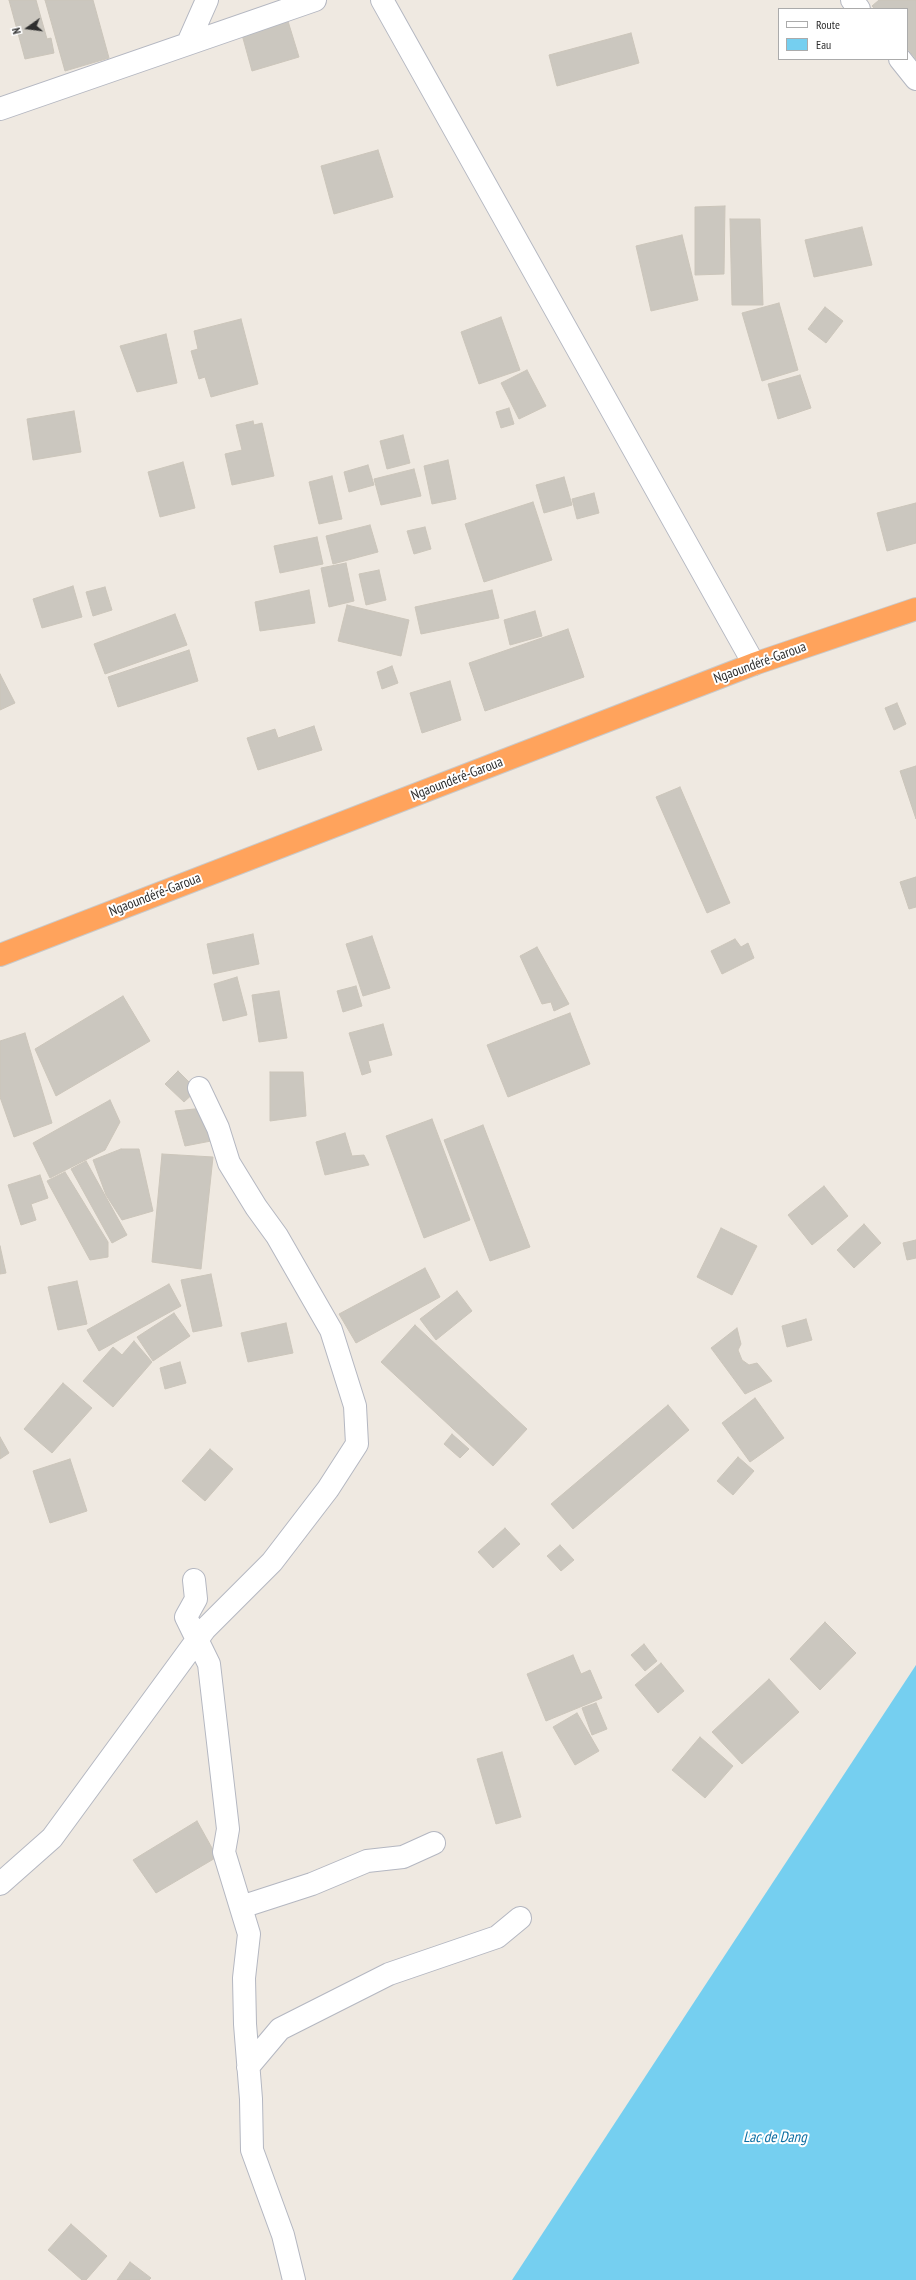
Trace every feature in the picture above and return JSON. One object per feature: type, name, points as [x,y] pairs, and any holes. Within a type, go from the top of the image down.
[{"type":"highway","name":"Ngaoundéré-Garoua","points":[[0,955],[754,664],[916,609]]},
{"type":"street","points":[[188,43],[207,0]]},
{"type":"street","points":[[0,109],[315,0]]},
{"type":"street","points":[[382,0],[754,664]]},
{"type":"street","points":[[852,0],[858,8]]},
{"type":"street","points":[[901,60],[916,79]]},
{"type":"street","points":[[0,1884],[52,1838],[205,1629],[272,1562],[328,1489],[357,1444],[355,1406],[331,1330],[277,1236],[256,1207],[229,1163],[218,1128],[199,1088]]},
{"type":"street","points":[[194,1580],[196,1600],[186,1617],[209,1664],[228,1830],[224,1852],[249,1934],[244,1978],[252,2150],[283,2235],[294,2280]]},
{"type":"street","points":[[240,1907],[312,1884],[367,1861],[403,1857],[434,1842]]},
{"type":"street","points":[[248,2067],[280,2029],[389,1974],[497,1938],[520,1918]]},
{"type":"water","name":"Lac de Dang","points":[[916,1665],[916,2280],[512,2280],[702,1990]]},
{"type":"building","points":[[9,0],[36,0],[47,39],[51,38],[54,53],[25,59]]},
{"type":"building","points":[[45,0],[93,0],[109,58],[65,71]]},
{"type":"building","points":[[879,0],[916,0],[916,59],[908,49],[908,8],[874,8],[872,6]]},
{"type":"building","points":[[287,18],[299,57],[252,71],[241,31]]},
{"type":"building","points":[[631,33],[639,63],[557,86],[549,55]]},
{"type":"building","points":[[378,150],[393,197],[334,214],[321,166]]},
{"type":"building","points":[[725,206],[724,274],[695,275],[695,207]]},
{"type":"building","points":[[730,219],[760,219],[763,305],[732,305]]},
{"type":"building","points":[[862,227],[872,265],[814,277],[805,240]]},
{"type":"building","points":[[682,235],[698,300],[651,311],[636,246]]},
{"type":"building","points":[[779,303],[798,370],[762,381],[742,313]]},
{"type":"building","points":[[825,307],[843,321],[826,343],[808,329]]},
{"type":"building","points":[[501,317],[520,370],[479,384],[461,332]]},
{"type":"building","points":[[241,319],[258,384],[211,397],[205,377],[199,379],[191,351],[198,349],[194,331]]},
{"type":"building","points":[[166,334],[177,383],[137,392],[120,346]]},
{"type":"building","points":[[527,370],[546,406],[519,419],[501,383]]},
{"type":"building","points":[[800,375],[811,408],[778,419],[768,384]]},
{"type":"building","points":[[509,408],[514,424],[501,428],[496,412]]},
{"type":"building","points":[[74,411],[81,452],[33,460],[27,419]]},
{"type":"building","points":[[253,421],[254,425],[262,423],[274,476],[232,485],[225,454],[242,450],[236,425]]},
{"type":"building","points":[[403,435],[410,463],[387,469],[380,441]]},
{"type":"building","points":[[448,460],[456,499],[432,504],[424,466]]},
{"type":"building","points":[[183,462],[195,508],[160,517],[148,472]]},
{"type":"building","points":[[368,465],[374,485],[349,492],[344,472]]},
{"type":"building","points":[[414,469],[421,496],[381,505],[374,479]]},
{"type":"building","points":[[332,476],[342,519],[319,524],[309,482]]},
{"type":"building","points":[[564,477],[572,505],[544,513],[536,485]]},
{"type":"building","points":[[594,493],[599,513],[577,519],[572,499]]},
{"type":"building","points":[[533,502],[552,560],[484,582],[465,524]]},
{"type":"building","points":[[916,503],[916,543],[887,551],[877,513]]},
{"type":"building","points":[[370,525],[378,552],[333,564],[326,536]]},
{"type":"building","points":[[425,527],[431,549],[414,554],[407,531]]},
{"type":"building","points":[[317,537],[323,564],[280,573],[274,546]]},
{"type":"building","points":[[346,563],[354,601],[329,607],[321,568]]},
{"type":"building","points":[[379,570],[386,600],[366,605],[359,574]]},
{"type":"building","points":[[73,586],[82,617],[42,628],[33,599]]},
{"type":"building","points":[[105,587],[112,610],[93,616],[86,592]]},
{"type":"building","points":[[309,590],[315,623],[260,631],[255,602]]},
{"type":"building","points":[[492,590],[499,618],[421,634],[415,607]]},
{"type":"building","points":[[347,605],[409,620],[401,656],[338,641]]},
{"type":"building","points":[[535,611],[542,636],[510,645],[504,620]]},
{"type":"building","points":[[175,614],[187,645],[105,674],[94,644]]},
{"type":"building","points":[[568,629],[584,677],[485,711],[469,663]]},
{"type":"building","points":[[189,650],[198,681],[118,707],[108,677]]},
{"type":"building","points":[[392,666],[398,683],[382,689],[377,672]]},
{"type":"building","points":[[0,674],[15,703],[0,710]]},
{"type":"building","points":[[450,681],[461,720],[422,733],[410,693]]},
{"type":"building","points":[[897,703],[906,724],[894,730],[885,708]]},
{"type":"building","points":[[314,726],[322,750],[258,770],[247,738],[275,729],[278,738]]},
{"type":"building","points":[[916,766],[916,819],[900,771]]},
{"type":"building","points":[[680,787],[730,903],[707,913],[656,797]]},
{"type":"building","points":[[916,877],[916,907],[909,909],[900,882]]},
{"type":"building","points":[[253,934],[259,964],[213,974],[207,944]]},
{"type":"building","points":[[372,936],[390,988],[363,996],[346,944]]},
{"type":"building","points":[[735,939],[741,947],[748,943],[754,958],[722,974],[711,951]]},
{"type":"building","points":[[537,947],[569,1004],[554,1011],[551,1002],[542,1004],[520,956]]},
{"type":"building","points":[[237,977],[247,1015],[223,1021],[214,984]]},
{"type":"building","points":[[356,986],[362,1006],[343,1012],[337,991]]},
{"type":"building","points":[[279,991],[287,1038],[259,1042],[252,995]]},
{"type":"building","points":[[123,996],[150,1041],[56,1096],[35,1049]]},
{"type":"building","points":[[570,1013],[590,1064],[508,1097],[487,1045]]},
{"type":"building","points":[[383,1024],[392,1055],[368,1061],[371,1072],[362,1075],[349,1033]]},
{"type":"building","points":[[25,1033],[52,1123],[14,1137],[0,1097],[0,1041]]},
{"type":"building","points":[[178,1071],[197,1090],[184,1102],[165,1084]]},
{"type":"building","points":[[270,1072],[303,1072],[306,1116],[270,1121]]},
{"type":"building","points":[[110,1100],[120,1122],[105,1150],[50,1178],[33,1143]]},
{"type":"building","points":[[204,1108],[211,1141],[185,1146],[175,1111]]},
{"type":"building","points":[[432,1119],[470,1220],[424,1238],[386,1136]]},
{"type":"building","points":[[483,1125],[530,1247],[490,1261],[444,1140]]},
{"type":"building","points":[[345,1133],[352,1156],[364,1155],[369,1165],[325,1175],[316,1142]]},
{"type":"building","points":[[121,1149],[139,1149],[153,1211],[122,1220],[106,1195],[93,1160]]},
{"type":"building","points":[[162,1154],[213,1157],[201,1269],[152,1262]]},
{"type":"building","points":[[86,1161],[127,1235],[112,1243],[71,1169]]},
{"type":"building","points":[[65,1172],[108,1242],[108,1257],[90,1260],[47,1181]]},
{"type":"building","points":[[40,1175],[48,1198],[31,1204],[36,1220],[21,1225],[8,1185]]},
{"type":"building","points":[[824,1186],[848,1216],[812,1245],[788,1215]]},
{"type":"building","points":[[864,1224],[881,1243],[854,1268],[837,1250]]},
{"type":"building","points":[[721,1228],[757,1246],[732,1295],[697,1277]]},
{"type":"building","points":[[916,1240],[916,1258],[907,1260],[903,1243]]},
{"type":"building","points":[[0,1246],[6,1273],[0,1274]]},
{"type":"building","points":[[425,1268],[440,1297],[356,1343],[339,1314]]},
{"type":"building","points":[[211,1274],[222,1326],[193,1332],[181,1280]]},
{"type":"building","points":[[77,1281],[87,1324],[58,1330],[48,1287]]},
{"type":"building","points":[[169,1284],[181,1306],[99,1351],[87,1330]]},
{"type":"building","points":[[457,1291],[472,1311],[436,1340],[420,1319]]},
{"type":"building","points":[[174,1313],[190,1336],[153,1361],[137,1337]]},
{"type":"building","points":[[806,1319],[812,1340],[787,1347],[782,1326]]},
{"type":"building","points":[[286,1323],[293,1353],[248,1362],[241,1333]]},
{"type":"building","points":[[415,1325],[527,1429],[493,1466],[381,1362]]},
{"type":"building","points":[[737,1328],[741,1344],[738,1350],[742,1360],[749,1365],[757,1363],[772,1381],[745,1394],[711,1348]]},
{"type":"building","points":[[134,1341],[152,1362],[113,1407],[83,1381],[113,1347],[122,1355]]},
{"type":"building","points":[[180,1362],[186,1383],[165,1389],[160,1368]]},
{"type":"building","points":[[63,1383],[92,1408],[52,1453],[24,1429]]},
{"type":"building","points":[[755,1398],[784,1438],[750,1462],[722,1423]]},
{"type":"building","points":[[668,1405],[689,1430],[573,1529],[551,1504]]},
{"type":"building","points":[[452,1434],[469,1449],[460,1458],[444,1444]]},
{"type":"building","points":[[0,1437],[9,1453],[0,1459]]},
{"type":"building","points":[[210,1449],[233,1469],[205,1501],[182,1481]]},
{"type":"building","points":[[738,1457],[754,1471],[733,1495],[717,1481]]},
{"type":"building","points":[[70,1459],[87,1511],[50,1523],[33,1471]]},
{"type":"building","points":[[505,1528],[520,1544],[493,1568],[478,1552]]},
{"type":"building","points":[[560,1545],[574,1560],[561,1571],[547,1556]]},
{"type":"building","points":[[825,1622],[856,1653],[820,1690],[790,1659]]},
{"type":"building","points":[[644,1644],[657,1661],[645,1671],[631,1655]]},
{"type":"building","points":[[573,1655],[581,1674],[590,1670],[602,1698],[546,1721],[527,1674]]},
{"type":"building","points":[[661,1663],[684,1691],[658,1713],[635,1685]]},
{"type":"building","points":[[769,1679],[799,1712],[742,1764],[712,1732]]},
{"type":"building","points":[[596,1703],[607,1729],[592,1735],[582,1708]]},
{"type":"building","points":[[577,1713],[599,1751],[575,1765],[553,1727]]},
{"type":"building","points":[[700,1737],[733,1766],[705,1798],[672,1770]]},
{"type":"building","points":[[502,1752],[521,1817],[496,1824],[477,1759]]},
{"type":"building","points":[[197,1821],[217,1857],[156,1893],[133,1860]]},
{"type":"building","points":[[71,2224],[107,2256],[86,2280],[82,2280],[48,2250]]},
{"type":"building","points":[[130,2262],[151,2278],[149,2280],[117,2280]]}]
